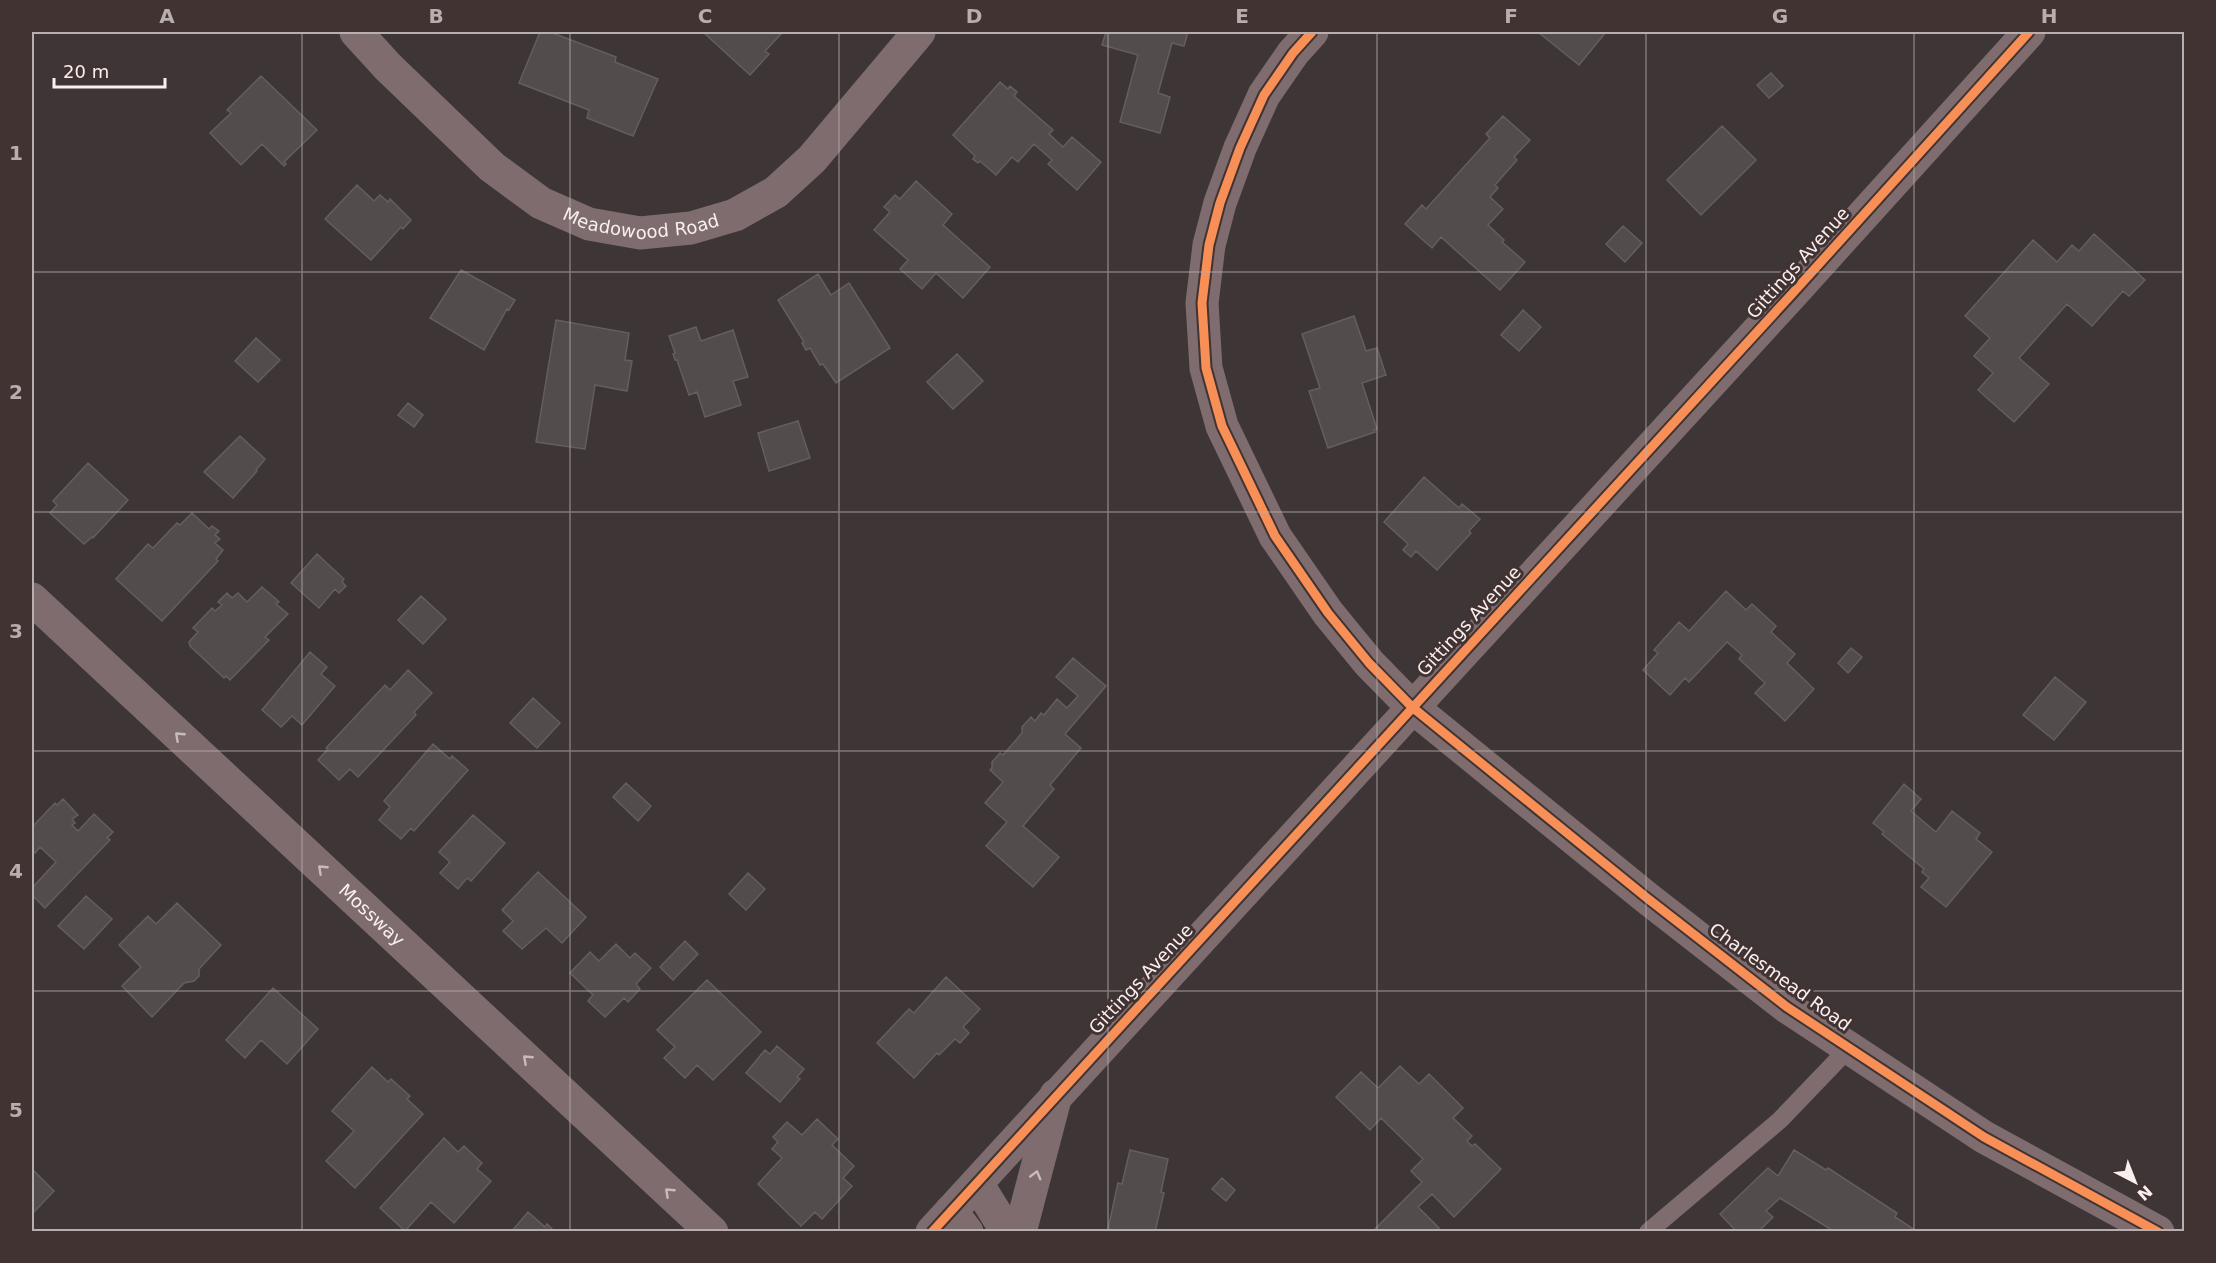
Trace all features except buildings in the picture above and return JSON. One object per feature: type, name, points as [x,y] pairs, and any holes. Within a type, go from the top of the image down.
[{"type":"street","name":"Meadowood Road","points":[[356,32],[388,67],[492,167],[541,203],[589,224],[640,233],[702,225],[735,215],[776,192],[812,159],[919,32]]},
{"type":"street","name":"Charlesmead Road","points":[[1312,32],[1293,53],[1264,95],[1240,148],[1220,203],[1209,245],[1202,303],[1206,368],[1222,426],[1275,536],[1335,621],[1369,663],[1412,707],[1656,905],[1787,1007],[1984,1137],[2158,1232]]},
{"type":"street","name":"Gittings Avenue","points":[[950,1225],[977,1183],[1056,1095],[2029,32]]},
{"type":"street","name":"Mossway","points":[[32,598],[712,1232]]},
{"type":"street","points":[[1020,1232],[1056,1095]]},
{"type":"street","points":[[977,1183],[1007,1232]]},
{"type":"lane","points":[[1648,1232],[1780,1120],[1849,1048]]},
{"type":"cycle path","points":[[1312,32],[1293,53],[1264,95],[1240,148],[1220,203],[1209,245],[1202,303],[1206,368],[1222,426],[1275,536],[1328,613],[1369,663],[1412,707],[1647,898],[1787,1007],[1984,1137],[2158,1232]]},
{"type":"cycle path","points":[[932,1232],[2029,32]]}]
